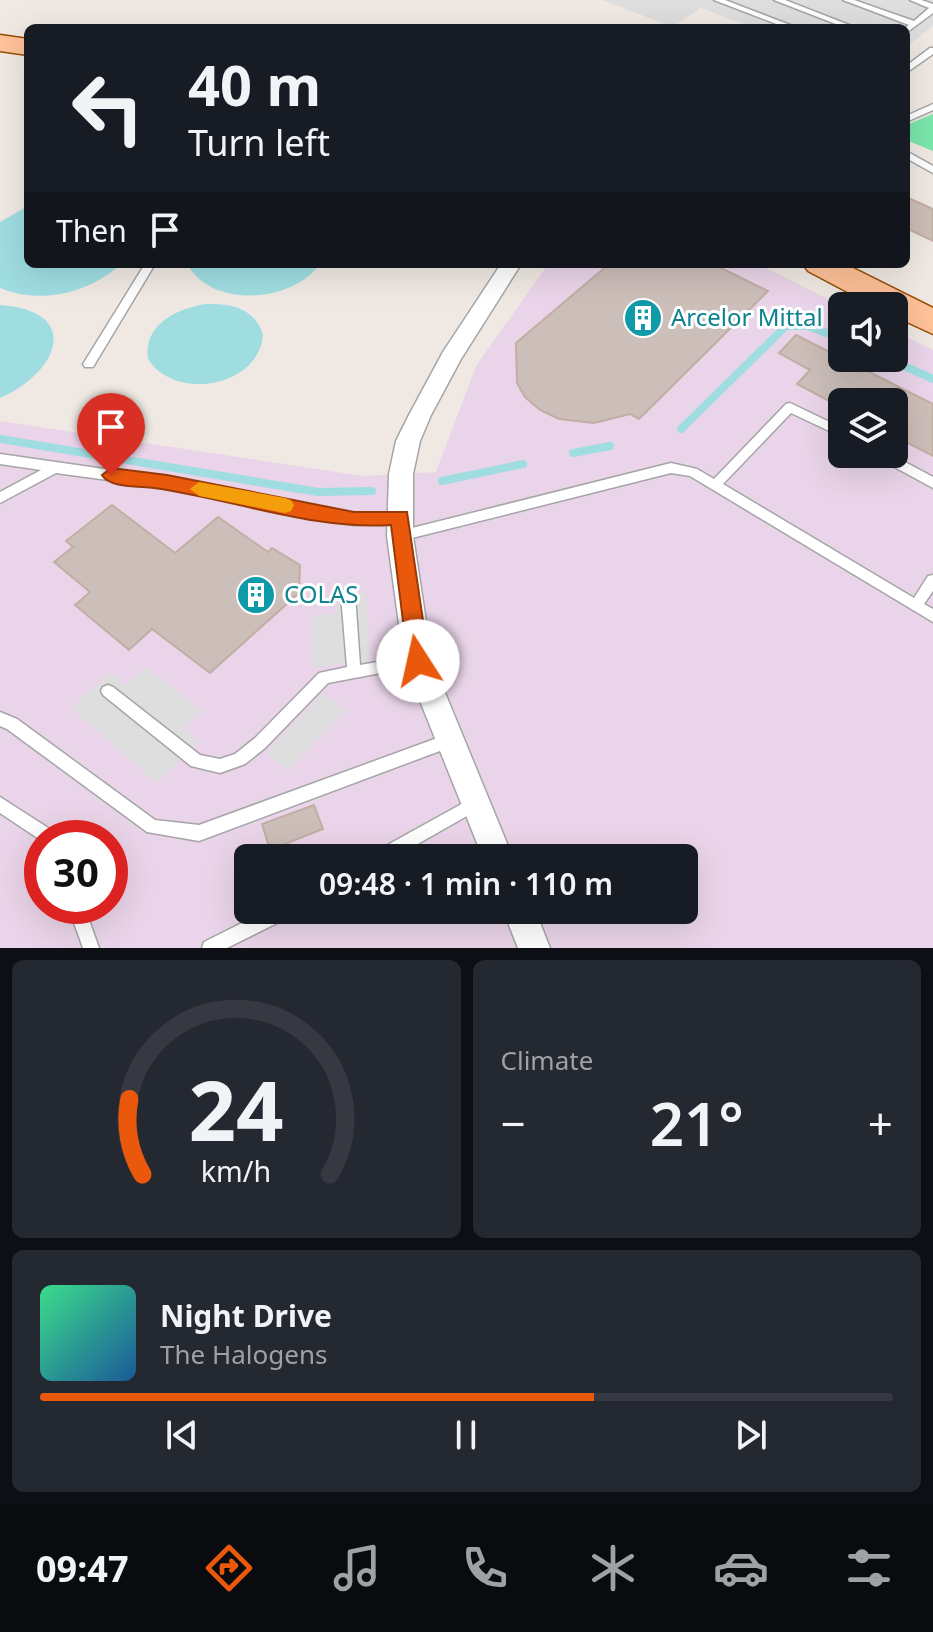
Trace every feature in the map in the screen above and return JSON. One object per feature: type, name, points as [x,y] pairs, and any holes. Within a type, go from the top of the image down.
[{"type":"main road","points":[[0,34],[24,37]]},
{"type":"main road","points":[[0,43],[24,46]]},
{"type":"main road","points":[[827,268],[933,322]]},
{"type":"main road","points":[[869,268],[933,301]]},
{"type":"street","points":[[492,844],[418,661],[400,527],[401,474],[408,441],[451,357],[508,268]]},
{"type":"street","points":[[525,924],[534,948]]},
{"type":"lane","points":[[718,0],[783,24]]},
{"type":"lane","points":[[778,0],[842,24]]},
{"type":"lane","points":[[847,0],[915,24]]},
{"type":"lane","points":[[910,28],[933,8],[914,0]]},
{"type":"lane","points":[[910,67],[933,50]]},
{"type":"lane","points":[[910,117],[933,107]]},
{"type":"lane","points":[[910,150],[933,159]]},
{"type":"lane","points":[[910,156],[933,170]]},
{"type":"lane","points":[[89,364],[148,268]]},
{"type":"lane","points":[[715,485],[790,407],[828,426]]},
{"type":"lane","points":[[0,459],[167,483],[400,527],[658,469],[693,472],[933,616]]},
{"type":"lane","points":[[0,498],[55,468]]},
{"type":"lane","points":[[906,468],[933,483]]},
{"type":"lane","points":[[916,605],[933,580]]},
{"type":"lane","points":[[348,595],[354,672]]},
{"type":"lane","points":[[108,691],[196,761],[220,766],[240,759],[260,743],[324,677],[418,661]]},
{"type":"lane","points":[[0,719],[12,724],[152,827],[199,833],[451,740]]},
{"type":"lane","points":[[403,844],[476,803]]},
{"type":"lane","points":[[0,804],[24,820]]},
{"type":"lane","points":[[82,924],[91,948]]},
{"type":"lane","points":[[210,948],[257,924]]},
{"type":"shaded area","points":[[603,0],[933,0],[933,26],[910,44],[910,24],[744,24],[701,8],[677,24],[664,24]]},
{"type":"shaded area","points":[[545,268],[766,268],[828,299],[828,372],[908,372],[908,338],[933,350],[933,948],[0,948],[0,421],[363,476],[436,472],[476,366]]},
{"type":"shaded area","points":[[365,592],[370,661],[313,667],[311,616],[336,613],[335,594]]},
{"type":"shaded area","points":[[146,667],[201,711],[183,729],[199,742],[157,783],[71,708],[111,672],[126,685]]},
{"type":"shaded area","points":[[323,693],[345,711],[288,771],[266,752]]},
{"type":"green space","points":[[933,114],[933,151],[910,142],[910,123]]},
{"type":"water","points":[[24,208],[24,268],[116,268],[80,289],[48,296],[31,296],[0,288],[0,222]]},
{"type":"water","points":[[190,268],[316,268],[291,287],[252,296],[214,288],[199,279]]},
{"type":"water","points":[[205,304],[233,306],[248,313],[263,335],[258,353],[247,367],[232,377],[214,383],[177,381],[161,372],[148,359],[151,337],[156,328],[173,315]]},
{"type":"water","points":[[0,305],[26,310],[44,319],[52,330],[53,344],[48,359],[36,374],[0,398]]},
{"type":"building","points":[[910,199],[933,209],[933,241],[910,230]]},
{"type":"building","name":"Arcelor Mittal","points":[[604,268],[721,268],[768,291],[639,419],[630,414],[594,423],[559,419],[540,410],[525,397],[517,383],[516,343]]},
{"type":"building","points":[[796,335],[828,351],[828,372],[869,372],[901,388],[828,388],[828,400],[797,384],[810,370],[779,353]]},
{"type":"building","points":[[908,391],[933,404],[933,456],[908,443]]},
{"type":"building","name":"COLAS","points":[[112,505],[175,553],[218,517],[268,552],[272,548],[300,565],[299,593],[210,673],[152,629],[129,650],[75,605],[90,592],[54,562],[73,547],[66,541]]},
{"type":"building","points":[[314,805],[323,829],[285,844],[268,844],[262,824]]},
{"type":"waterway","points":[[681,429],[786,326],[808,326],[828,334]]},
{"type":"waterway","points":[[908,368],[933,379]]},
{"type":"waterway","points":[[0,439],[318,492],[372,491]]},
{"type":"waterway","points":[[573,453],[610,446]]},
{"type":"waterway","points":[[442,481],[523,464]]},
{"type":"slow traffic","points":[[199,489],[285,505]]},
{"type":"place","name":"Arcelor Mittal","points":[[643,318]]},
{"type":"place","name":"COLAS","points":[[256,595]]},
{"type":"route","points":[[111,475],[262,500],[354,520],[400,517],[418,661]]}]
